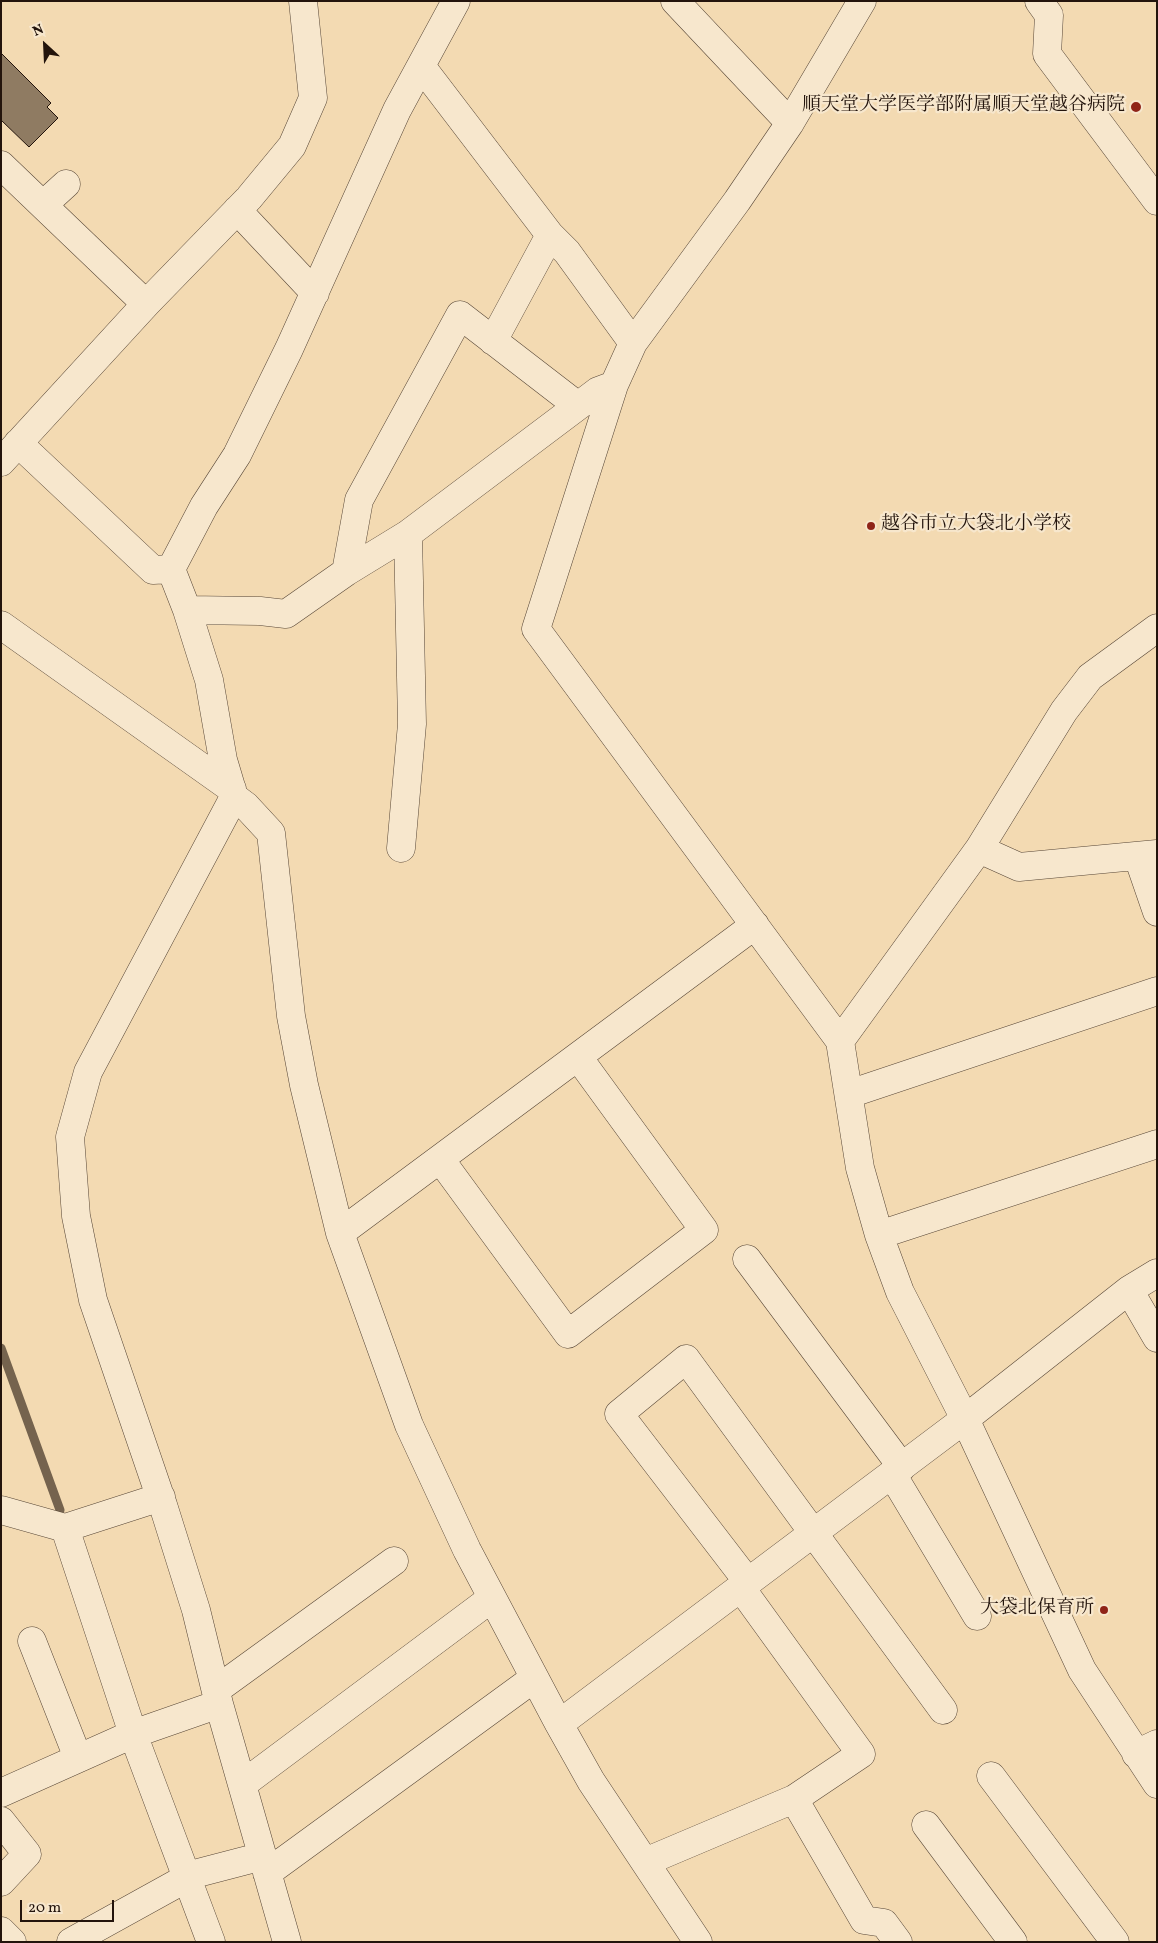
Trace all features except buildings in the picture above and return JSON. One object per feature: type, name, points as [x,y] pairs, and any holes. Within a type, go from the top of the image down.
[{"type":"street","points":[[171,570],[153,570],[10,453],[146,304],[237,210],[292,146],[313,98],[303,1]]},
{"type":"street","points":[[287,1942],[218,1697],[196,1610],[161,1497],[93,1300],[76,1216],[70,1137],[88,1072],[233,793],[223,760],[209,680],[187,610],[171,570],[204,506],[237,455],[315,292],[397,110],[456,1]]},
{"type":"street","points":[[675,1],[790,123]]},
{"type":"street","points":[[862,1],[790,123],[738,202],[633,343],[614,385],[536,629],[840,1041],[860,1168],[879,1235],[900,1292],[965,1419],[1082,1670],[1146,1749],[1157,1784]]},
{"type":"street","points":[[1039,1],[1049,15],[1047,54],[1157,201]]},
{"type":"street","points":[[421,66],[550,235],[567,252],[633,343]]},
{"type":"street","points":[[1,165],[146,304]]},
{"type":"street","points":[[43,205],[66,184]]},
{"type":"street","points":[[237,210],[315,292]]},
{"type":"street","points":[[493,340],[550,235]]},
{"type":"street","points":[[346,572],[359,500],[460,316],[578,406]]},
{"type":"street","points":[[187,610],[260,611],[286,614],[346,572],[408,534],[598,391],[614,385]]},
{"type":"street","points":[[401,848],[412,724],[408,534]]},
{"type":"street","points":[[1,625],[233,793],[271,833],[291,1016],[304,1085],[340,1233],[409,1425],[492,1598],[558,1724],[591,1781],[698,1942]]},
{"type":"street","points":[[840,1041],[980,849],[1064,711],[1090,677],[1157,628]]},
{"type":"street","points":[[980,849],[1019,867],[1148,855],[1157,912]]},
{"type":"street","points":[[340,1233],[755,925]]},
{"type":"street","points":[[849,1094],[1157,991]]},
{"type":"street","points":[[440,1159],[568,1334],[704,1230],[578,1057]]},
{"type":"street","points":[[879,1235],[1157,1144]]},
{"type":"street","points":[[748,1259],[897,1471],[977,1616]]},
{"type":"street","points":[[558,1724],[897,1471],[1129,1290],[1157,1273]]},
{"type":"street","points":[[1129,1290],[1157,1338]]},
{"type":"street","points":[[645,1862],[794,1799],[861,1754],[745,1585],[619,1414],[686,1359],[815,1533],[942,1710]]},
{"type":"street","points":[[1,1510],[65,1528],[161,1497]]},
{"type":"street","points":[[65,1528],[133,1734],[211,1942]]},
{"type":"street","points":[[1,1792],[218,1697],[394,1561]]},
{"type":"street","points":[[242,1784],[492,1598]]},
{"type":"street","points":[[32,1641],[78,1758]]},
{"type":"street","points":[[74,1941],[188,1877],[265,1864],[533,1679]]},
{"type":"street","points":[[991,1776],[1115,1942]]},
{"type":"street","points":[[794,1799],[864,1920],[884,1923],[898,1942]]},
{"type":"street","points":[[1,1821],[27,1854],[1,1882]]},
{"type":"street","points":[[926,1825],[1013,1942]]},
{"type":"street","points":[[1,1930],[12,1942]]},
{"type":"waterway","points":[[1,1348],[60,1510]]},
{"type":"place","name":"順天堂大学医学部附属順天堂越谷病院","points":[[1136,107]]},
{"type":"place","name":"越谷市立大袋北小学校","points":[[871,526]]},
{"type":"place","name":"大袋北保育所","points":[[1104,1610]]}]
